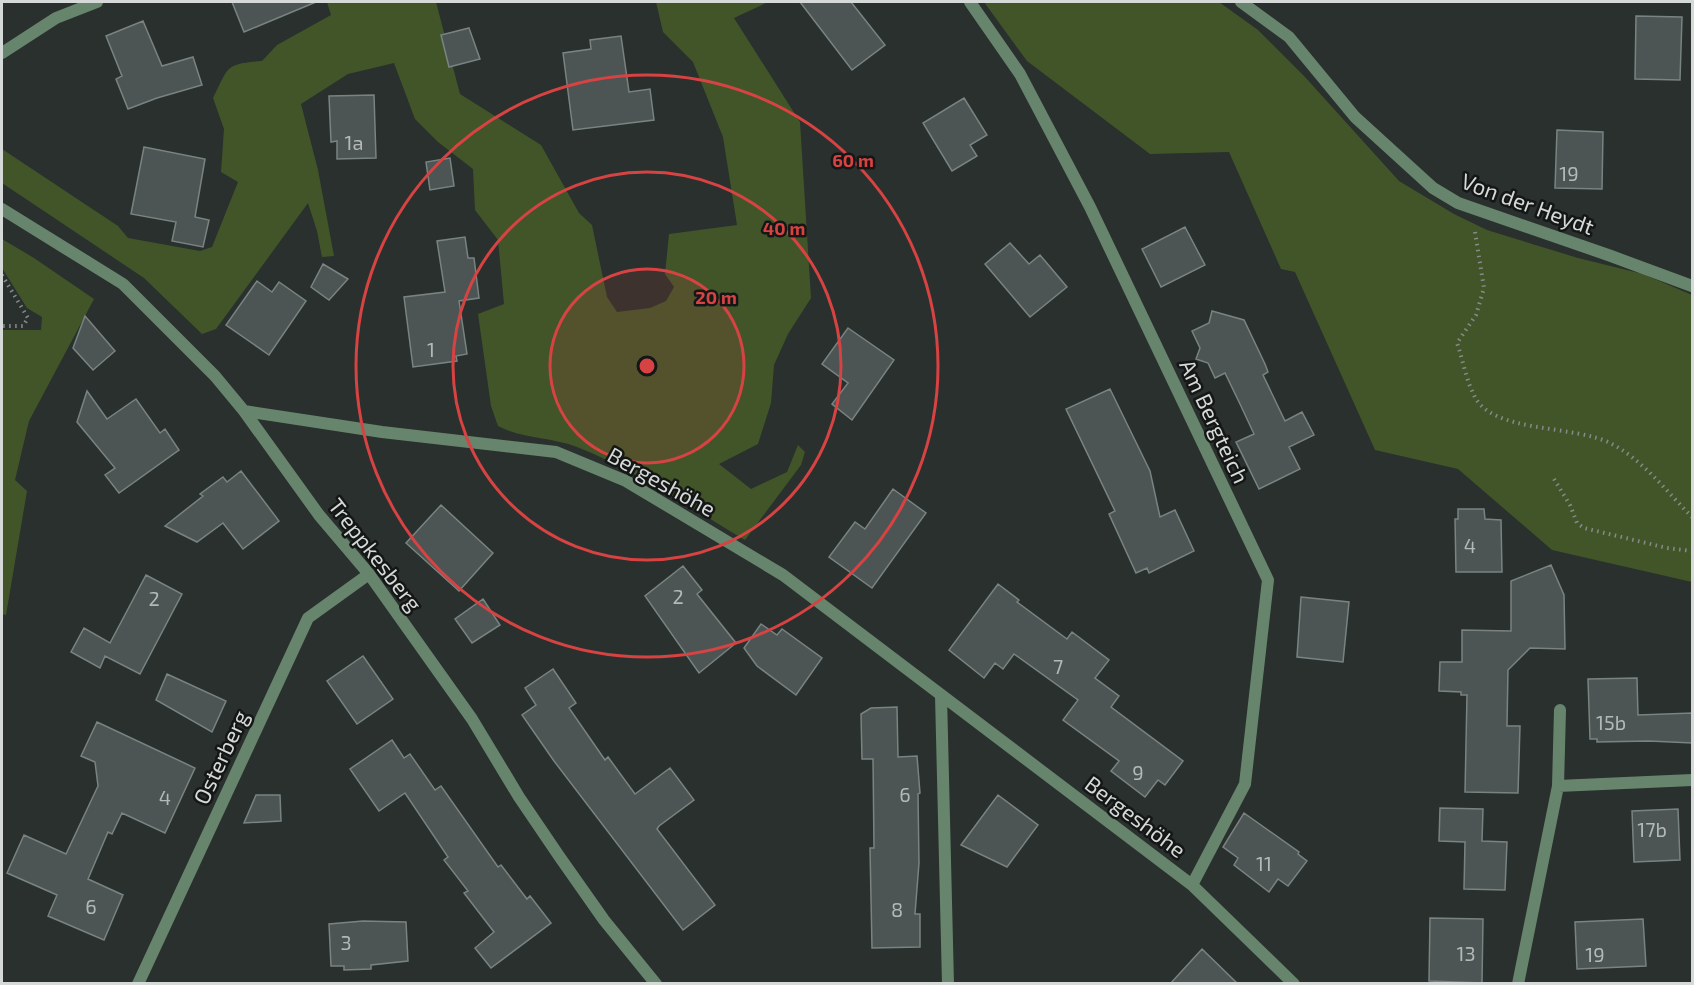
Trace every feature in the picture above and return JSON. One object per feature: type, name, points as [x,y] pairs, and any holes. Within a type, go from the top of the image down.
[{"type":"street","points":[[2,53],[56,18],[97,2]]},
{"type":"street","name":"Am Bergteich","points":[[970,2],[1020,74],[1090,207],[1268,580],[1245,784],[1192,885]]},
{"type":"street","name":"Von der Heydt","points":[[1241,2],[1289,37],[1355,117],[1433,188],[1471,208],[1692,286]]},
{"type":"street","name":"Treppkesberg","points":[[2,209],[123,285],[214,376],[244,411],[319,515],[369,574],[472,719],[526,807],[578,883],[604,920],[656,984]]},
{"type":"street","name":"Bergeshöhe","points":[[244,411],[382,432],[556,452],[626,481],[783,575],[1192,885],[1294,984]]},
{"type":"street","name":"Osterberg","points":[[138,984],[308,618],[369,574]]},
{"type":"street","points":[[941,695],[948,984]]},
{"type":"street","points":[[1518,984],[1558,786],[1560,710]]},
{"type":"street","points":[[1558,786],[1692,780]]},
{"type":"path","points":[[1471,208],[1484,288],[1476,315],[1457,343],[1474,397],[1488,413],[1512,422],[1588,434],[1611,443],[1639,461],[1692,517]]},
{"type":"path","points":[[2,274],[27,318],[23,326],[2,326]]},
{"type":"path","points":[[1554,479],[1577,523],[1584,528],[1667,548],[1692,551]]},
{"type":"green space","points":[[327,2],[436,2],[460,94],[541,145],[579,213],[592,225],[607,297],[617,312],[650,308],[666,301],[674,287],[665,274],[669,234],[737,225],[723,137],[693,62],[663,32],[656,2],[768,2],[734,18],[800,122],[811,298],[788,334],[774,365],[771,403],[758,444],[719,464],[751,489],[787,472],[798,445],[805,452],[801,465],[745,540],[662,490],[599,456],[567,444],[517,433],[498,426],[491,406],[478,314],[504,304],[498,240],[475,210],[473,169],[438,142],[415,119],[394,63],[348,74],[301,104],[318,170],[334,256],[322,257],[308,203],[216,329],[202,334],[144,278],[2,183],[2,149],[118,226],[128,238],[200,251],[212,247],[238,182],[221,172],[224,129],[213,98],[222,79],[234,66],[262,61],[277,45],[331,15]]},
{"type":"green space","points":[[984,2],[1219,2],[1258,30],[1305,77],[1399,181],[1454,214],[1487,230],[1578,258],[1643,274],[1692,295],[1692,582],[1552,550],[1458,469],[1375,450],[1295,272],[1281,269],[1229,152],[1150,154],[1027,61]]},
{"type":"green space","points":[[2,239],[94,299],[29,421],[15,480],[27,491],[6,615],[2,614],[2,330],[41,330],[42,317],[27,308],[2,268]]},
{"type":"building","points":[[232,2],[316,2],[244,32]]},
{"type":"building","points":[[800,2],[851,2],[885,45],[852,70]]},
{"type":"building","points":[[1636,16],[1682,17],[1680,80],[1635,79]]},
{"type":"building","points":[[143,21],[162,66],[193,57],[202,85],[128,109],[116,79],[122,76],[106,36]]},
{"type":"building","points":[[469,28],[480,59],[449,67],[441,35]]},
{"type":"building","points":[[621,36],[629,92],[650,89],[654,120],[573,130],[563,53],[591,49],[590,40]]},
{"type":"building","points":[[374,95],[376,158],[337,159],[337,141],[331,142],[329,96]]},
{"type":"building","points":[[964,98],[987,135],[970,145],[977,156],[952,171],[923,123]]},
{"type":"building","points":[[1557,130],[1603,132],[1602,189],[1555,188]]},
{"type":"building","points":[[144,147],[205,159],[195,217],[209,220],[203,247],[172,241],[176,222],[131,214]]},
{"type":"building","points":[[450,158],[454,186],[430,190],[426,162]]},
{"type":"building","points":[[1185,227],[1205,265],[1161,287],[1142,249]]},
{"type":"building","points":[[465,237],[468,258],[474,258],[479,298],[459,301],[467,354],[456,356],[457,361],[413,367],[404,297],[445,292],[437,241]]},
{"type":"building","points":[[1010,243],[1029,264],[1040,255],[1067,287],[1030,317],[985,264]]},
{"type":"building","points":[[323,264],[348,279],[329,300],[311,287]]},
{"type":"building","points":[[257,281],[272,292],[279,282],[306,301],[269,355],[226,325]]},
{"type":"building","points":[[1212,311],[1244,320],[1268,372],[1263,375],[1285,421],[1302,412],[1314,435],[1289,447],[1300,469],[1259,489],[1236,442],[1254,434],[1225,373],[1215,378],[1208,363],[1196,359],[1200,348],[1192,331],[1209,323]]},
{"type":"building","points":[[85,316],[115,351],[93,370],[73,348]]},
{"type":"building","points":[[848,328],[894,360],[852,420],[832,404],[848,383],[822,364]]},
{"type":"building","points":[[1110,389],[1150,471],[1160,517],[1175,510],[1194,551],[1149,573],[1147,568],[1136,573],[1109,514],[1115,511],[1066,409]]},
{"type":"building","points":[[87,391],[107,419],[136,399],[160,433],[165,429],[179,450],[119,493],[105,475],[115,468],[77,422]]},
{"type":"building","points":[[241,471],[279,521],[243,549],[223,523],[197,542],[165,526],[203,496],[200,494],[223,477],[227,482]]},
{"type":"building","points":[[893,489],[926,513],[872,588],[829,557],[855,522],[865,529]]},
{"type":"building","points":[[441,505],[493,553],[459,591],[406,543]]},
{"type":"building","points":[[1458,509],[1484,509],[1485,519],[1501,520],[1502,572],[1456,572],[1455,519],[1458,519]]},
{"type":"building","points":[[1551,565],[1564,595],[1565,649],[1530,648],[1508,670],[1507,726],[1520,726],[1518,793],[1465,792],[1467,695],[1461,695],[1461,692],[1439,691],[1440,662],[1462,662],[1462,630],[1511,631],[1511,581]]},
{"type":"building","points":[[683,566],[702,590],[697,594],[736,643],[699,673],[645,596]]},
{"type":"building","points":[[146,575],[182,594],[140,674],[105,656],[100,668],[71,652],[84,628],[110,643]]},
{"type":"building","points":[[998,584],[1019,600],[1017,602],[1067,639],[1072,632],[1109,660],[1095,678],[1119,696],[1111,707],[1183,761],[1165,785],[1158,780],[1145,797],[1111,771],[1119,761],[1063,720],[1078,700],[1014,654],[1003,669],[995,663],[984,678],[949,650]]},
{"type":"building","points":[[1301,597],[1349,602],[1343,662],[1297,657]]},
{"type":"building","points":[[483,599],[500,625],[472,643],[455,619]]},
{"type":"building","points":[[761,624],[777,635],[782,629],[822,658],[796,695],[757,666],[744,648]]},
{"type":"building","points":[[363,656],[393,699],[357,724],[327,681]]},
{"type":"building","points":[[553,669],[576,703],[569,708],[605,760],[608,757],[635,794],[670,768],[694,800],[657,829],[715,905],[683,930],[554,761],[522,715],[536,705],[525,688]]},
{"type":"building","points":[[167,674],[226,701],[212,732],[156,700]]},
{"type":"building","points":[[1637,678],[1638,715],[1692,713],[1692,743],[1597,742],[1597,739],[1590,739],[1588,679]]},
{"type":"building","points":[[897,707],[898,757],[917,756],[920,793],[918,794],[919,863],[915,914],[920,914],[920,947],[872,948],[870,848],[874,848],[873,759],[862,759],[861,714],[871,708]]},
{"type":"building","points":[[97,722],[195,768],[165,833],[122,813],[112,834],[108,832],[88,879],[123,895],[104,940],[48,916],[57,895],[7,873],[24,835],[66,854],[98,786],[95,762],[81,756]]},
{"type":"building","points":[[392,740],[404,758],[410,754],[435,790],[441,786],[498,867],[501,865],[527,899],[530,896],[551,923],[491,968],[475,948],[494,932],[464,893],[468,891],[444,860],[448,857],[405,793],[379,811],[350,769]]},
{"type":"building","points":[[256,795],[280,795],[281,821],[244,823]]},
{"type":"building","points":[[998,795],[1038,825],[1007,867],[961,845]]},
{"type":"building","points":[[1440,808],[1483,809],[1482,841],[1507,842],[1505,890],[1464,889],[1465,842],[1439,841]]},
{"type":"building","points":[[1678,809],[1680,860],[1634,862],[1632,811]]},
{"type":"building","points":[[1244,813],[1299,852],[1298,854],[1307,861],[1288,886],[1278,879],[1269,892],[1234,865],[1238,858],[1223,847]]},
{"type":"building","points":[[1430,918],[1483,919],[1482,983],[1429,981]]},
{"type":"building","points":[[1643,919],[1646,966],[1577,969],[1575,922]]},
{"type":"building","points":[[363,921],[406,922],[408,961],[371,965],[371,969],[344,970],[344,966],[331,966],[329,924]]},
{"type":"building","points":[[1202,949],[1238,984],[1170,984]]}]
